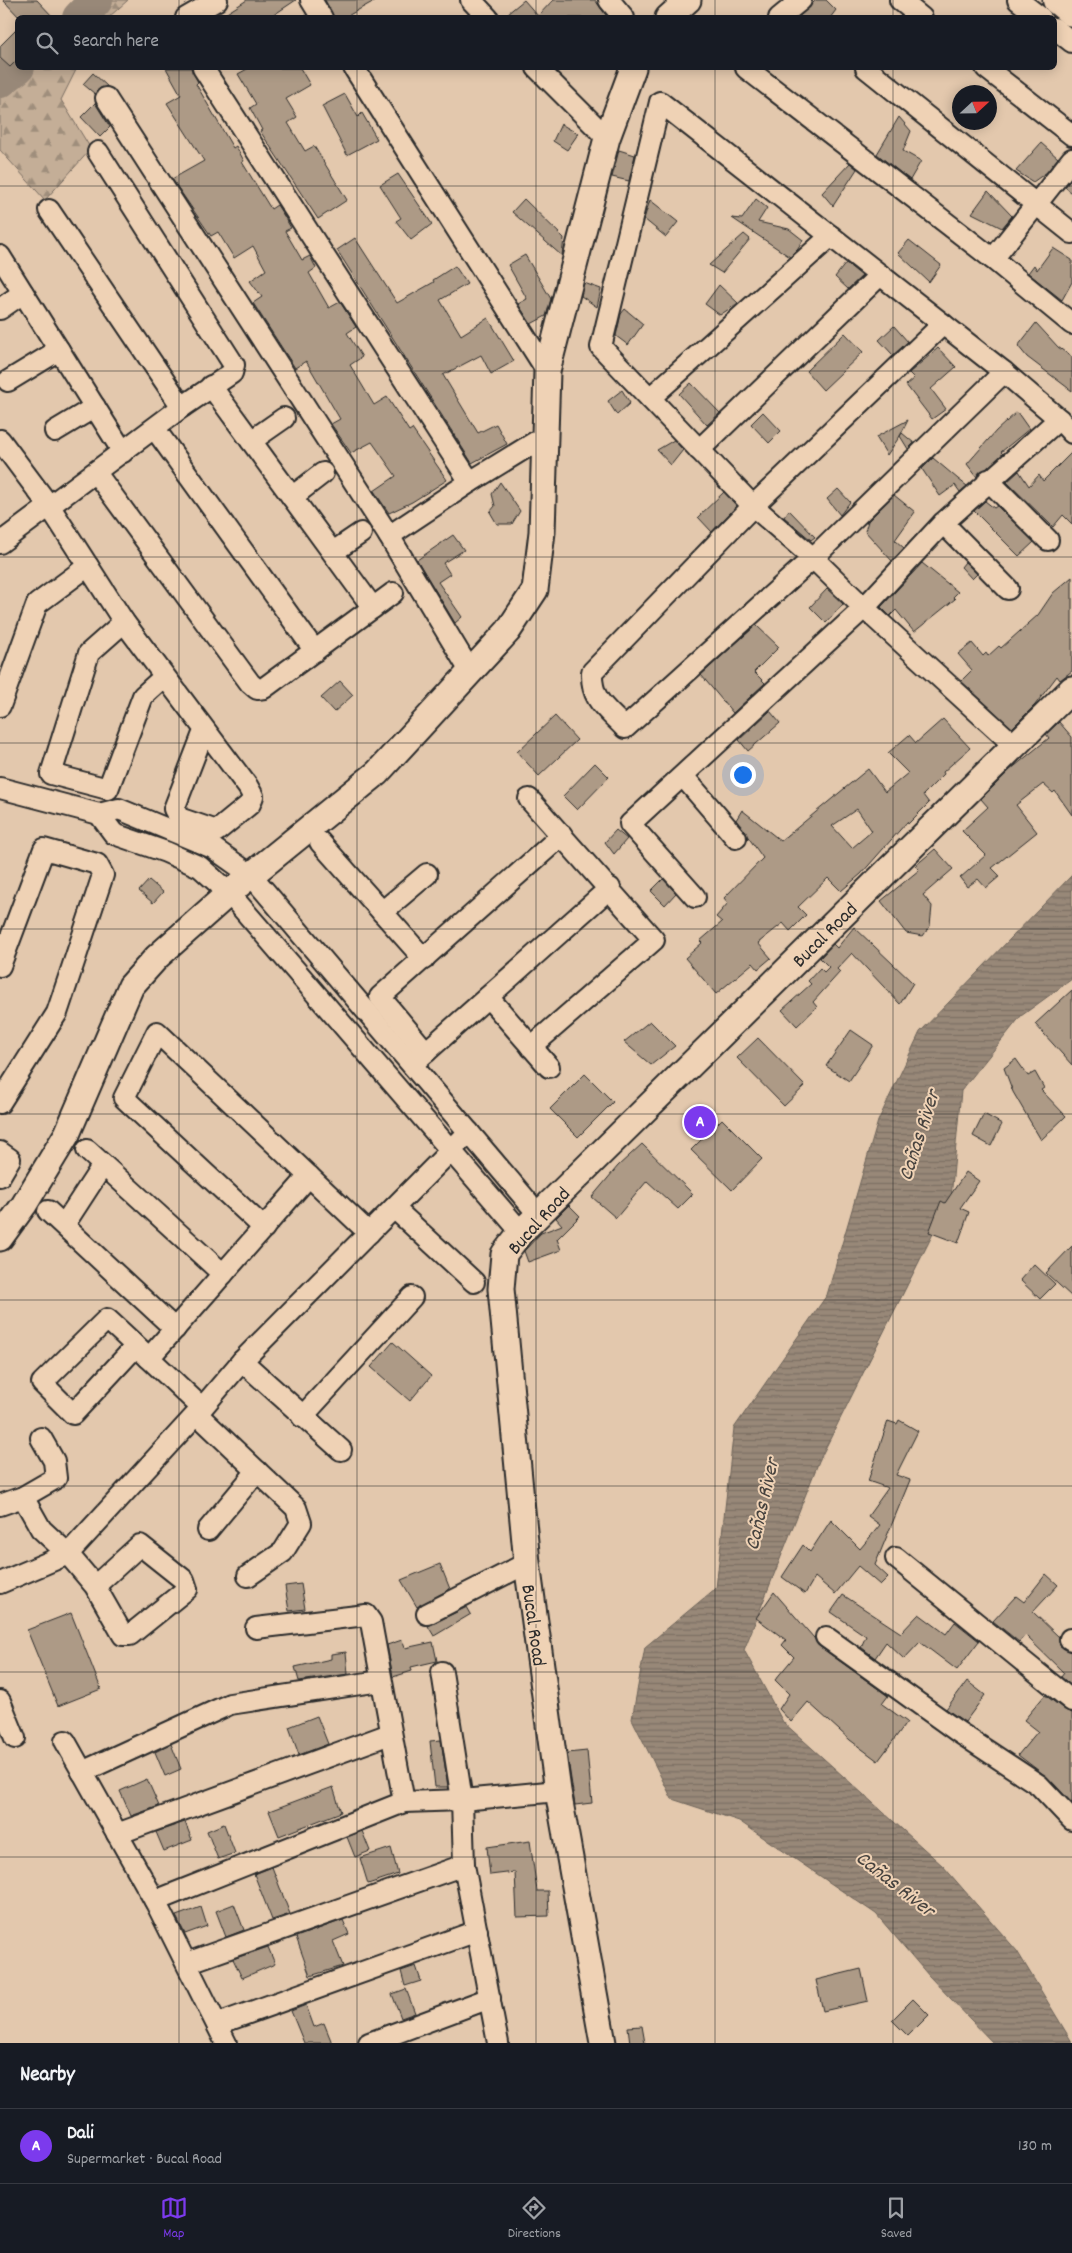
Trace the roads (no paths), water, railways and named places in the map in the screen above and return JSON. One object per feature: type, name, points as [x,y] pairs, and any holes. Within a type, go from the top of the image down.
[{"type":"main road","points":[[1045,11],[1072,12]]},
{"type":"street","points":[[191,15],[217,0]]},
{"type":"street","points":[[311,0],[320,15]]},
{"type":"street","points":[[471,0],[485,15]]},
{"type":"street","points":[[609,0],[622,15]]},
{"type":"street","points":[[671,15],[688,0]]},
{"type":"street","points":[[900,0],[918,15]]},
{"type":"street","points":[[1018,0],[1045,11],[1051,0]]},
{"type":"street","points":[[1057,30],[1072,42]]},
{"type":"street","points":[[205,70],[470,482]]},
{"type":"street","points":[[355,70],[547,371]]},
{"type":"street","points":[[539,70],[607,138]]},
{"type":"street","points":[[0,1238],[24,1205],[67,1134],[131,986],[157,956],[229,893],[377,774],[508,631],[535,590],[542,532],[547,371],[607,138],[632,70]]},
{"type":"street","points":[[749,70],[993,259],[1072,324]]},
{"type":"street","points":[[868,70],[1072,233]]},
{"type":"street","points":[[989,70],[1072,135]]},
{"type":"street","points":[[106,98],[389,536],[470,671]]},
{"type":"street","points":[[696,897],[630,824],[864,608],[943,523],[988,480],[1065,426],[1004,372],[660,102],[601,347],[753,506],[813,558],[864,608],[1015,746]]},
{"type":"street","points":[[0,543],[232,372],[234,365],[98,152]]},
{"type":"street","points":[[993,259],[1072,158]]},
{"type":"street","points":[[49,210],[182,407]]},
{"type":"street","points":[[650,398],[831,236]]},
{"type":"street","points":[[0,256],[123,452]]},
{"type":"street","points":[[699,450],[880,275]]},
{"type":"street","points":[[0,309],[23,293]]},
{"type":"street","points":[[943,324],[753,506],[592,672],[591,685],[594,696],[625,728],[813,558],[1004,372]]},
{"type":"street","points":[[8,381],[59,350]]},
{"type":"street","points":[[211,386],[373,608]]},
{"type":"street","points":[[55,431],[95,407]]},
{"type":"street","points":[[251,441],[284,418]]},
{"type":"street","points":[[155,428],[315,651]]},
{"type":"street","points":[[389,536],[470,482],[545,436]]},
{"type":"street","points":[[1,445],[50,507],[124,622],[253,796],[250,804],[217,831],[179,818],[174,809],[204,730]]},
{"type":"street","points":[[96,473],[257,689],[264,688],[393,593]]},
{"type":"street","points":[[292,497],[323,473]]},
{"type":"street","points":[[988,480],[1048,540]]},
{"type":"street","points":[[943,523],[1008,590]]},
{"type":"street","points":[[333,552],[361,533]]},
{"type":"street","points":[[0,706],[38,604],[88,566]]},
{"type":"street","points":[[37,798],[51,774],[89,653],[124,622]]},
{"type":"street","points":[[51,774],[108,789],[144,696],[164,677]]},
{"type":"street","name":"Bucal Road","points":[[604,2043],[558,1791],[527,1563],[501,1289],[504,1254],[521,1232],[1072,689]]},
{"type":"street","points":[[683,776],[736,838]]},
{"type":"street","points":[[0,788],[99,814],[119,809],[170,828],[213,848],[251,875],[419,1058]]},
{"type":"street","points":[[530,799],[654,940],[531,1046]]},
{"type":"street","points":[[99,814],[114,834],[166,852],[200,867],[229,893],[521,1232]]},
{"type":"street","points":[[539,1215],[469,1132],[380,997],[562,835]]},
{"type":"street","points":[[320,842],[424,959]]},
{"type":"street","points":[[0,966],[44,850],[98,864],[103,875],[56,1013],[0,1103]]},
{"type":"street","points":[[382,912],[428,874]]},
{"type":"street","points":[[392,1082],[610,888]]},
{"type":"street","points":[[488,997],[549,1067]]},
{"type":"street","points":[[264,1228],[124,1098],[158,1032],[369,1233]]},
{"type":"street","points":[[0,1583],[68,1554],[199,1411],[242,1361],[469,1132]]},
{"type":"street","points":[[86,1150],[223,1274]]},
{"type":"street","points":[[0,1152],[10,1159],[0,1176]]},
{"type":"street","points":[[64,1225],[103,1165]]},
{"type":"street","points":[[248,1576],[282,1552],[301,1523],[296,1508],[257,1471],[142,1352],[106,1319],[42,1383],[73,1414],[142,1352],[175,1329],[309,1176]]},
{"type":"street","points":[[394,1208],[474,1282]]},
{"type":"street","points":[[48,1212],[175,1329]]},
{"type":"street","points":[[302,1417],[412,1297]]},
{"type":"street","points":[[242,1361],[302,1417],[341,1450]]},
{"type":"street","points":[[0,1505],[23,1496],[56,1478],[54,1460],[41,1438]]},
{"type":"street","points":[[208,1530],[257,1471]]},
{"type":"street","points":[[23,1496],[41,1529],[68,1554],[95,1586],[123,1634],[130,1635],[187,1589],[184,1580],[140,1545],[95,1586]]},
{"type":"street","points":[[896,1558],[1072,1701]]},
{"type":"street","points":[[427,1614],[527,1563]]},
{"type":"street","points":[[256,1628],[366,1615],[371,1622],[380,1681],[404,1802]]},
{"type":"street","points":[[826,1637],[957,1731],[1039,1785],[1072,1820]]},
{"type":"street","points":[[442,1672],[462,1800],[464,1865],[498,2043]]},
{"type":"street","points":[[82,1772],[230,1704],[380,1681]]},
{"type":"street","points":[[1,1707],[15,1738]]},
{"type":"street","points":[[117,1834],[390,1734]]},
{"type":"street","points":[[65,1741],[155,1901],[226,2043]]},
{"type":"street","points":[[155,1901],[404,1802],[462,1800],[558,1791]]},
{"type":"street","points":[[187,1963],[464,1865]]},
{"type":"street","points":[[218,2024],[477,1931]]},
{"type":"street","points":[[369,2043],[490,1998]]},
{"type":"water","name":"Cañas River","points":[[1072,875],[1072,979],[1021,1016],[961,1091],[951,1198],[819,1461],[744,1650],[783,1722],[943,1866],[1017,1951],[1072,2042],[993,2043],[929,1976],[876,1914],[739,1821],[672,1799],[632,1719],[645,1647],[716,1588],[734,1428],[827,1295],[878,1121],[920,1032]]},
{"type":"waterway","points":[[82,15],[96,0]]},
{"type":"waterway","points":[[0,81],[15,69]]},
{"type":"place","name":"Dali","points":[[700,1122]]}]
